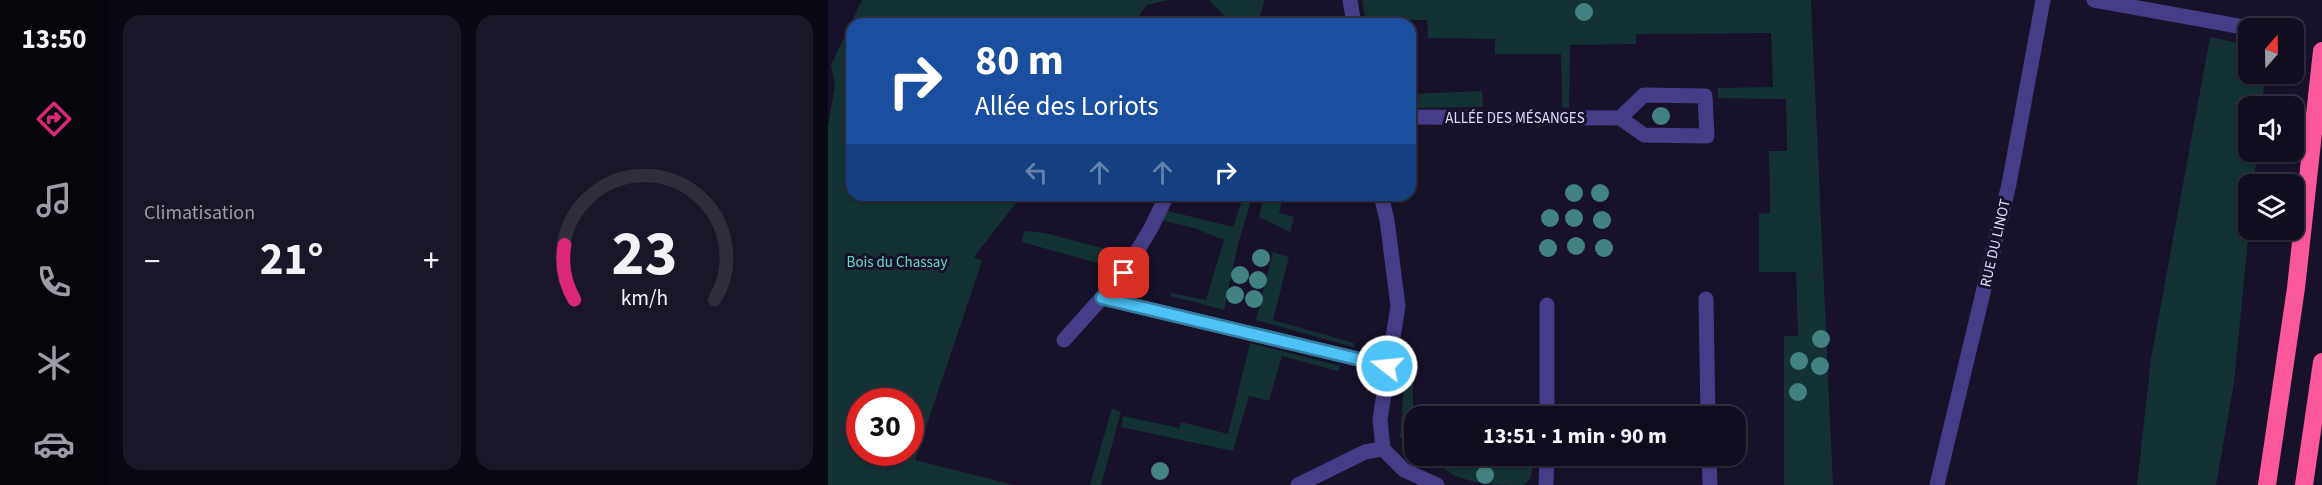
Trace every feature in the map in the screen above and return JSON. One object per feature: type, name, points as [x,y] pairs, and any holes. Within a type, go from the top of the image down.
[{"type":"highway","points":[[2267,485],[2296,288],[2322,51]]},
{"type":"highway","points":[[2304,485],[2322,362]]},
{"type":"street","points":[[1350,0],[1353,18]]},
{"type":"street","name":"RUE DU LINOT","points":[[1937,485],[2009,184],[2043,0]]},
{"type":"street","points":[[2094,0],[2238,26]]},
{"type":"street","points":[[1644,96],[1705,96],[1707,136],[1644,135],[1620,118],[1644,96]]},
{"type":"street","name":"ALLÉE DES MÉSANGES","points":[[1416,117],[1620,118]]},
{"type":"street","points":[[1064,340],[1124,273],[1164,201]]},
{"type":"street","points":[[1382,201],[1398,306],[1380,419],[1383,449],[1404,470],[1437,485]]},
{"type":"street","points":[[1102,298],[1387,366]]},
{"type":"street","points":[[1706,299],[1708,406]]},
{"type":"street","points":[[1547,305],[1547,406]]},
{"type":"street","points":[[1298,485],[1365,452],[1383,449]]},
{"type":"street","points":[[1546,485],[1547,466]]},
{"type":"street","points":[[1709,466],[1710,485]]},
{"type":"green space","name":"Bois du Chassay","points":[[862,0],[1168,0],[1147,5],[1137,18],[853,18]]},
{"type":"green space","points":[[1209,0],[1265,0],[1259,18],[1226,18]]},
{"type":"green space","points":[[1362,0],[1811,0],[1833,485],[1784,485],[1784,336],[1798,336],[1796,272],[1759,272],[1759,214],[1770,213],[1769,151],[1787,151],[1786,99],[1718,98],[1718,88],[1773,87],[1771,33],[1636,34],[1636,44],[1570,45],[1569,108],[1562,107],[1561,54],[1495,54],[1495,39],[1428,38],[1427,20],[1365,18]]},
{"type":"green space","name":"Bois du Chassay","points":[[846,34],[846,201],[1017,201],[974,257],[982,261],[924,433],[924,388],[846,388],[846,466],[924,466],[924,462],[1014,485],[828,485],[828,126],[835,85],[831,65]]},
{"type":"green space","points":[[2210,37],[2238,43],[2238,84],[2264,84],[2263,96],[2238,96],[2238,162],[2256,162],[2255,174],[2238,174],[2238,240],[2248,240],[2234,383],[2216,485],[2137,485],[2151,359]]},
{"type":"green space","points":[[1482,91],[1483,107],[1416,108],[1416,94]]},
{"type":"green space","points":[[1242,201],[1251,201],[1238,244],[1224,310],[1171,296],[1171,293],[1206,300],[1224,240],[1194,228],[1156,219],[1160,209],[1233,227]]},
{"type":"green space","points":[[1263,201],[1282,201],[1279,213],[1294,217],[1290,232],[1259,217]]},
{"type":"green space","points":[[1024,231],[1045,233],[1113,251],[1108,266],[1022,242]]},
{"type":"green space","points":[[1273,252],[1289,257],[1273,320],[1354,343],[1353,347],[1256,320]]},
{"type":"green space","points":[[1250,343],[1340,366],[1338,371],[1282,356],[1269,401],[1249,396],[1233,451],[1121,427],[1123,416],[1179,428],[1181,422],[1228,434]]},
{"type":"green space","points":[[1413,353],[1413,406],[1404,406],[1404,438],[1400,438],[1406,354]]},
{"type":"green space","points":[[1112,408],[1121,412],[1101,485],[1090,485]]},
{"type":"green space","points":[[1441,466],[1532,466],[1532,472],[1524,485],[1499,485],[1473,481],[1450,473]]},
{"type":"route","points":[[1124,273],[1102,298],[1387,366]]}]
